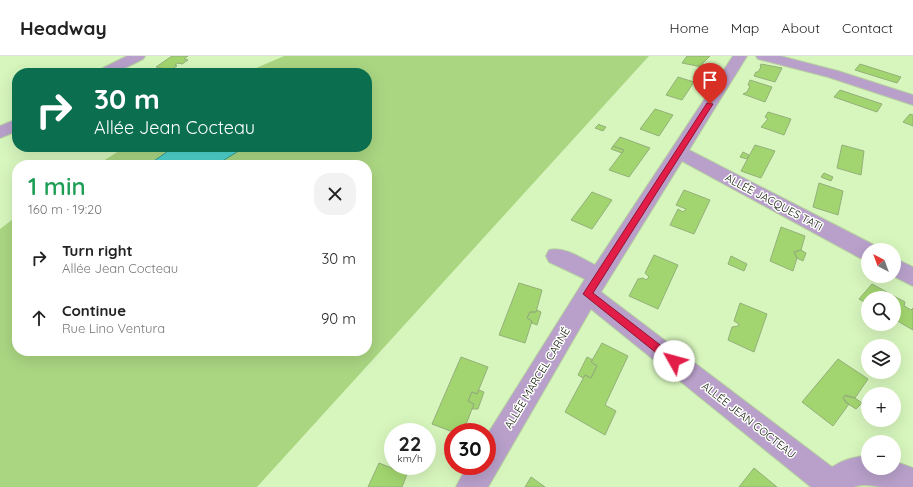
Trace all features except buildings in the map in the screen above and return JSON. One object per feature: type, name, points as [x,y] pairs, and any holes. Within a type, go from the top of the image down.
[{"type":"street","points":[[114,68],[138,56]]},
{"type":"street","points":[[593,285],[680,152],[740,56]]},
{"type":"street","points":[[763,56],[833,74],[913,100]]},
{"type":"street","points":[[0,133],[12,127]]},
{"type":"street","name":"ALLÉE JACQUES TATI","points":[[680,152],[861,248]]},
{"type":"street","name":"ALLÉE JEAN COCTEAU","points":[[556,256],[593,285],[833,486]]},
{"type":"street","points":[[901,270],[913,277]]},
{"type":"street","name":"ALLÉE MARCEL CARNÉ","points":[[496,446],[593,285]]},
{"type":"street","points":[[833,486],[840,478],[857,470],[877,470],[902,478],[913,484]]},
{"type":"street","points":[[472,487],[479,475]]},
{"type":"green space","points":[[284,56],[649,56],[257,487],[0,487],[0,229],[12,220],[12,356],[372,356],[372,160],[105,160],[117,152],[372,152],[372,68],[256,68]]},
{"type":"water","points":[[167,152],[237,152],[224,160],[155,160]]},
{"type":"route","points":[[674,361],[588,294],[710,104]]}]
